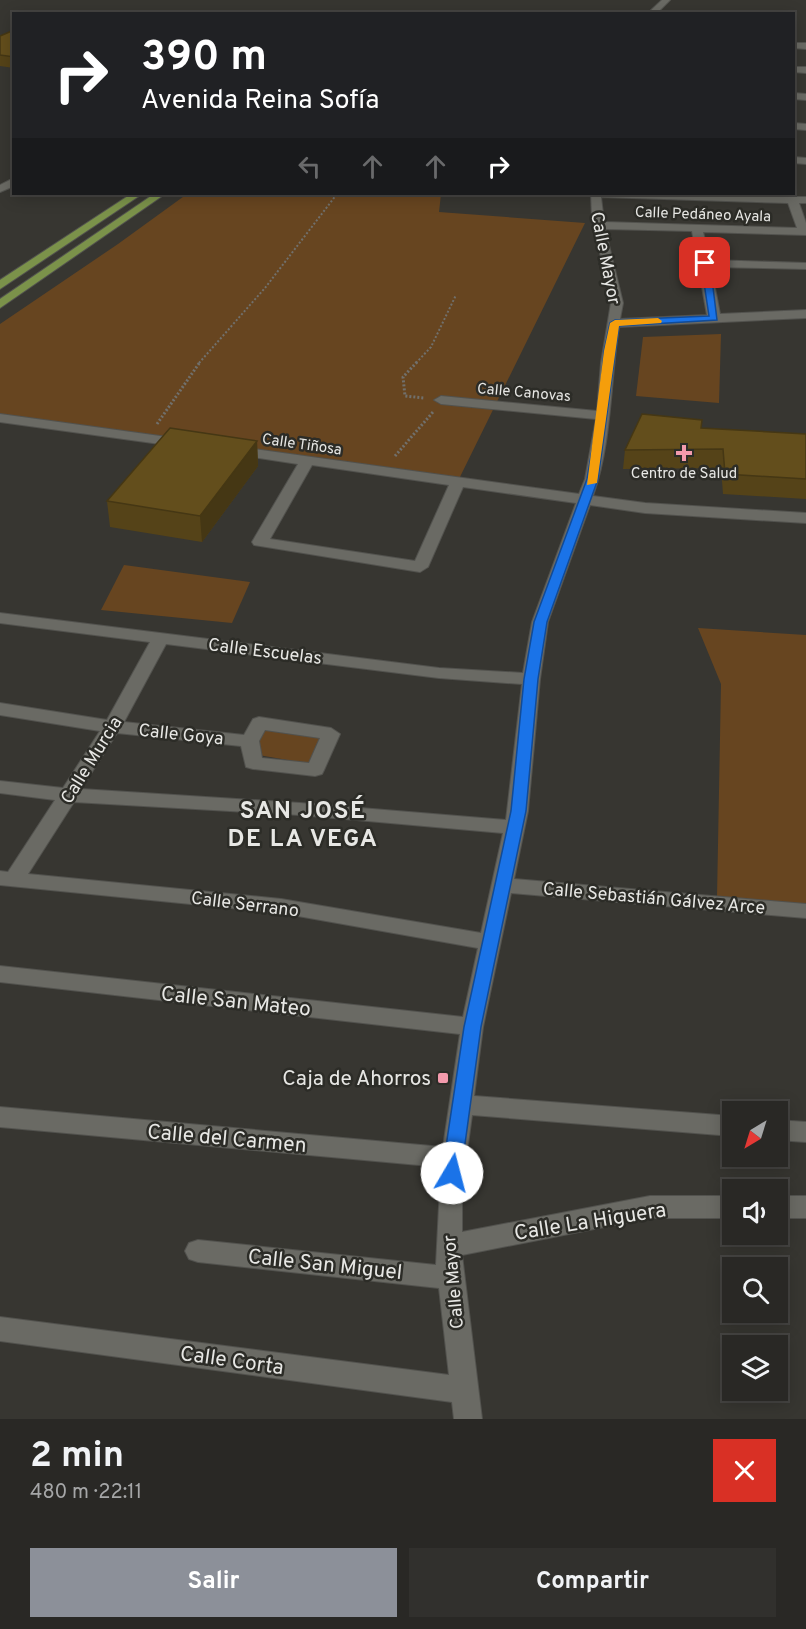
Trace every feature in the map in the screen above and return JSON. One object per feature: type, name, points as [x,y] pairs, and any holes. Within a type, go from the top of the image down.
[{"type":"main road","points":[[0,285],[135,195]]},
{"type":"main road","points":[[0,303],[159,195]]},
{"type":"street","points":[[653,12],[666,0]]},
{"type":"street","name":"Calle Mayor","points":[[468,1419],[448,1246],[453,1158],[472,1027],[515,827],[531,679],[544,608],[585,501],[596,465],[608,357],[615,323],[616,295],[599,225],[596,195]]},
{"type":"street","points":[[697,195],[791,196],[806,200]]},
{"type":"street","points":[[791,196],[805,232]]},
{"type":"street","name":"Calle Pedáneo Ayala","points":[[599,225],[805,232]]},
{"type":"street","points":[[696,229],[705,263],[714,318]]},
{"type":"street","points":[[705,263],[806,266]]},
{"type":"street","points":[[615,323],[806,314]]},
{"type":"street","name":"Calle Canovas","points":[[441,400],[603,416]]},
{"type":"street","points":[[0,418],[193,445]]},
{"type":"street","name":"Calle Tiñosa","points":[[216,448],[585,501],[674,511],[806,518]]},
{"type":"street","points":[[307,461],[260,542],[420,567],[458,483]]},
{"type":"street","name":"Calle Escuelas","points":[[0,618],[439,673],[531,679]]},
{"type":"street","name":"Calle Murcia","points":[[7,878],[70,795],[112,728],[161,638]]},
{"type":"street","name":"Calle Goya","points":[[0,709],[112,728],[250,741]]},
{"type":"street","points":[[0,787],[70,795],[300,809],[515,827]]},
{"type":"street","name":"Calle Serrano","points":[[7,878],[280,906],[489,942]]},
{"type":"street","name":"Calle Sebastián Gálvez Arce","points":[[502,885],[806,911]]},
{"type":"street","name":"Calle San Mateo","points":[[0,974],[472,1027]]},
{"type":"street","points":[[461,1105],[722,1125]]},
{"type":"street","name":"Calle del Carmen","points":[[0,1117],[453,1158]]},
{"type":"street","points":[[788,1131],[806,1132]]},
{"type":"street","name":"Calle La Higuera","points":[[448,1246],[650,1207],[722,1207]]},
{"type":"street","points":[[788,1207],[806,1207]]},
{"type":"street","name":"Calle San Miguel","points":[[198,1251],[452,1278]]},
{"type":"street","name":"Calle Corta","points":[[0,1329],[464,1390]]},
{"type":"path","points":[[147,438],[203,358],[265,288],[336,195]]},
{"type":"path","points":[[441,400],[405,396],[403,377],[431,347],[456,295]]},
{"type":"path","points":[[386,473],[396,453],[441,400]]},
{"type":"shaded area","points":[[186,195],[441,195],[439,212],[585,223],[457,483],[0,418],[0,324]]},
{"type":"shaded area","points":[[721,334],[719,403],[636,396],[643,337]]},
{"type":"shaded area","points":[[124,565],[250,582],[232,623],[101,610]]},
{"type":"shaded area","points":[[698,628],[806,635],[806,904],[717,898],[721,684]]},
{"type":"shaded area","points":[[263,727],[324,737],[315,760],[305,763],[252,754]]},
{"type":"building","points":[[12,31],[12,57],[0,55],[0,36]]},
{"type":"building","points":[[642,414],[702,420],[701,428],[806,434],[806,479],[725,474],[723,449],[625,450]]},
{"type":"building","points":[[170,428],[257,441],[200,516],[107,501]]},
{"type":"slow traffic","points":[[591,483],[596,465],[607,363],[615,323],[658,321]]},
{"type":"place","name":"Centro de Salud","points":[[684,453]]},
{"type":"place","name":"Caja de Ahorros","points":[[443,1078]]},
{"type":"district","name":"SAN JOSÉ DE LA VEGA","points":[[303,824]]},
{"type":"route","points":[[452,1173],[472,1027],[518,811],[531,679],[540,622],[596,465],[607,363],[615,323],[714,318],[705,263]]}]
